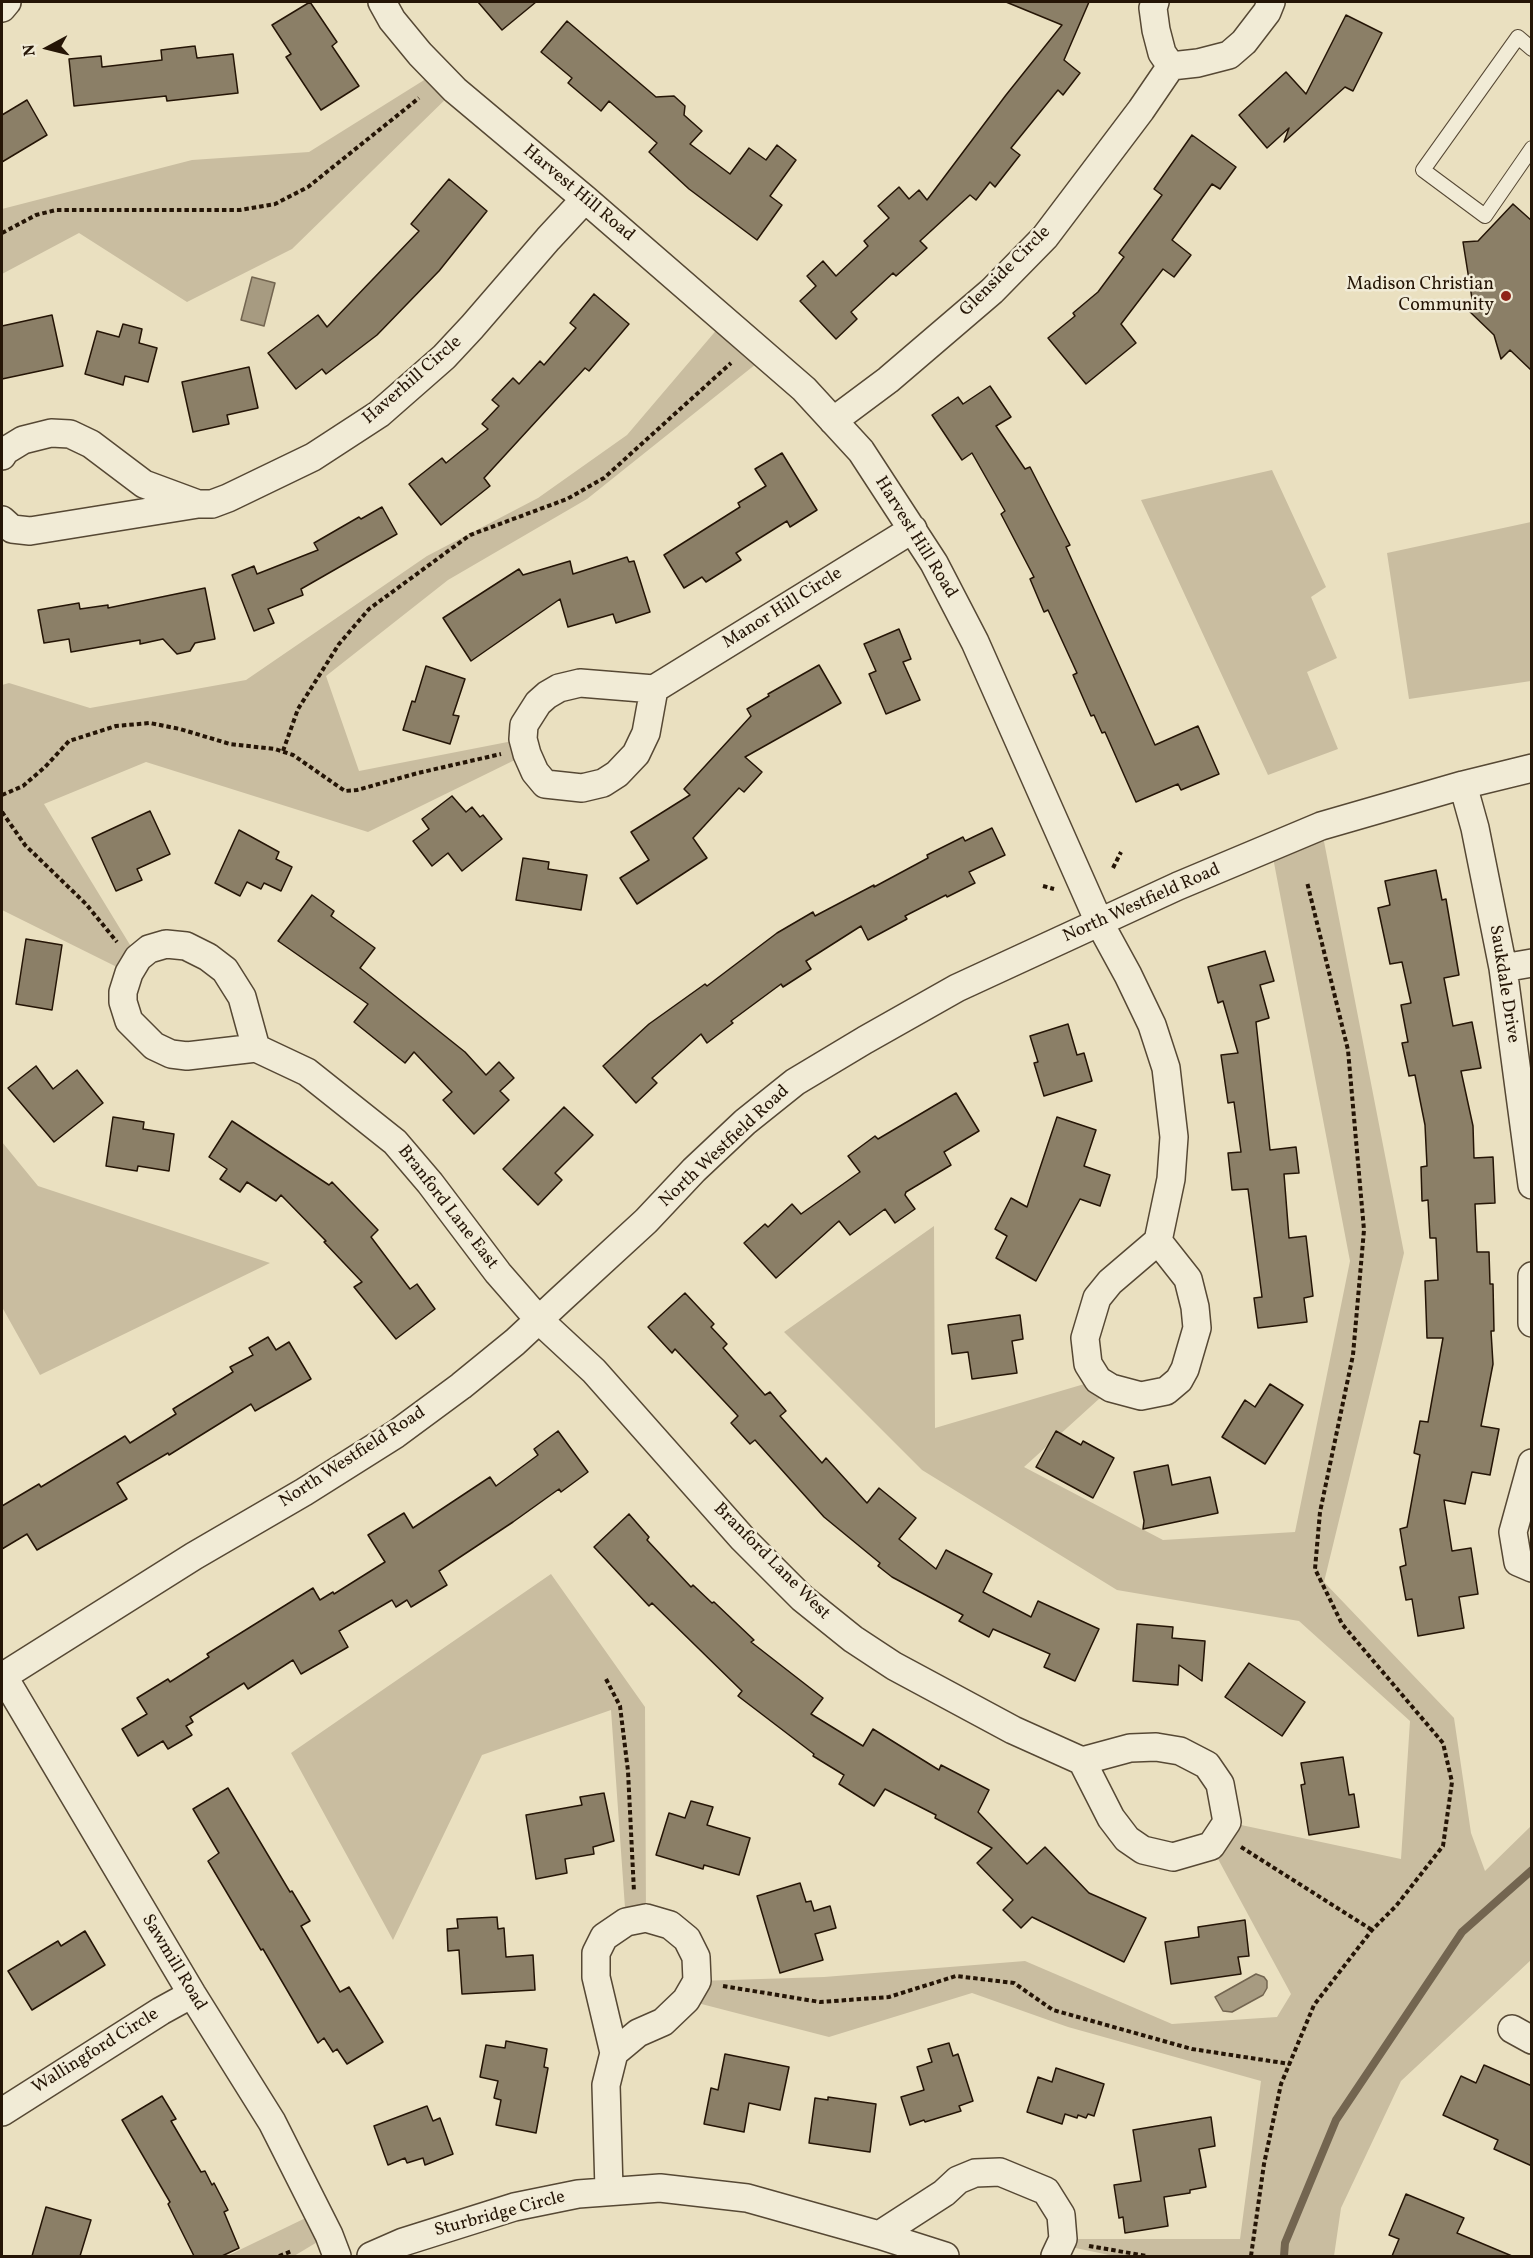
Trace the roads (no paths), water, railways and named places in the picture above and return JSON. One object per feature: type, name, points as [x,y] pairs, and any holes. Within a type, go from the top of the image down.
[{"type":"street","points":[[2,8],[7,2]]},
{"type":"street","name":"Harvest Hill Road","points":[[382,2],[420,54],[455,90],[585,199],[804,390],[861,451],[913,529],[934,563],[975,642],[1099,922],[1152,1025],[1166,1068],[1174,1137],[1171,1179],[1158,1241]]},
{"type":"street","points":[[1155,2],[1153,8],[1156,30],[1162,53],[1171,66],[1198,63],[1229,55],[1244,42],[1267,12],[1271,2]]},
{"type":"street","name":"Glenside Circle","points":[[833,421],[888,380],[992,291],[1045,237],[1141,110],[1171,66]]},
{"type":"street","name":"Haverhill Circle","points":[[2,520],[12,530],[30,531],[198,504],[212,504],[313,457],[379,414],[444,357],[585,199]]},
{"type":"street","points":[[2,456],[5,451],[24,440],[51,433],[70,434],[91,444],[144,484],[198,504]]},
{"type":"street","name":"Manor Hill Circle","points":[[654,689],[913,529]]},
{"type":"street","points":[[580,683],[654,689],[646,733],[636,754],[617,774],[603,783],[582,788],[545,784],[535,772],[523,740],[524,725],[538,703],[547,694],[580,683]]},
{"type":"street","name":"North Westfield Road","points":[[2,1676],[396,1434],[461,1386],[539,1320],[646,1221],[694,1170],[745,1122],[795,1082],[957,988],[1178,886],[1321,826],[1463,785],[1532,768]]},
{"type":"street","name":"Saukdale Drive","points":[[1463,785],[1475,828],[1503,969],[1532,1185]]},
{"type":"street","points":[[166,944],[186,946],[208,957],[225,970],[242,997],[256,1048],[187,1056],[171,1054],[154,1046],[129,1021],[123,1002],[123,992],[135,964],[149,948],[166,944]]},
{"type":"street","points":[[1503,969],[1532,963]]},
{"type":"street","name":"Branford Lane East","points":[[256,1048],[307,1072],[394,1142],[430,1183],[498,1273],[539,1320]]},
{"type":"street","points":[[1158,1241],[1188,1279],[1196,1307],[1197,1328],[1185,1369],[1179,1380],[1166,1391],[1141,1396],[1111,1388],[1098,1380],[1088,1364],[1085,1338],[1098,1298],[1110,1282],[1158,1241]]},
{"type":"street","points":[[1532,1276],[1532,1323]]},
{"type":"street","name":"Branford Lane West","points":[[539,1320],[594,1371],[742,1539],[802,1598],[853,1639],[894,1666],[1013,1730],[1082,1761]]},
{"type":"street","points":[[1532,1463],[1513,1532],[1518,1562],[1532,1568]]},
{"type":"street","name":"Sawmill Road","points":[[2,1676],[192,1994],[272,2122],[338,2256]]},
{"type":"street","points":[[1130,1748],[1180,1751],[1207,1765],[1220,1784],[1227,1822],[1211,1846],[1173,1857],[1143,1850],[1127,1839],[1111,1818],[1082,1761],[1130,1748]]},
{"type":"street","points":[[609,2190],[606,2085],[614,2053],[596,1977],[596,1953],[604,1937],[626,1922],[646,1918],[670,1925],[687,1940],[696,1957],[697,1981],[686,2000],[663,2022],[638,2033],[614,2053]]},
{"type":"street","name":"Wallingford Circle","points":[[2,2112],[161,2011],[192,1994]]},
{"type":"street","points":[[879,2235],[944,2193],[958,2180],[975,2173],[1000,2172],[1046,2191],[1061,2215],[1058,2249]]},
{"type":"street","name":"Sturbridge Circle","points":[[370,2256],[403,2242],[514,2207],[578,2194],[660,2188],[747,2198],[945,2256]]},
{"type":"lane","points":[[1532,49],[1518,37],[1423,170],[1485,216],[1532,148]]},
{"type":"waterway","points":[[1284,2256],[1285,2243],[1336,2120],[1462,1932],[1532,1870]]},
{"type":"place","name":"Madison Christian Community","points":[[1506,296]]}]
